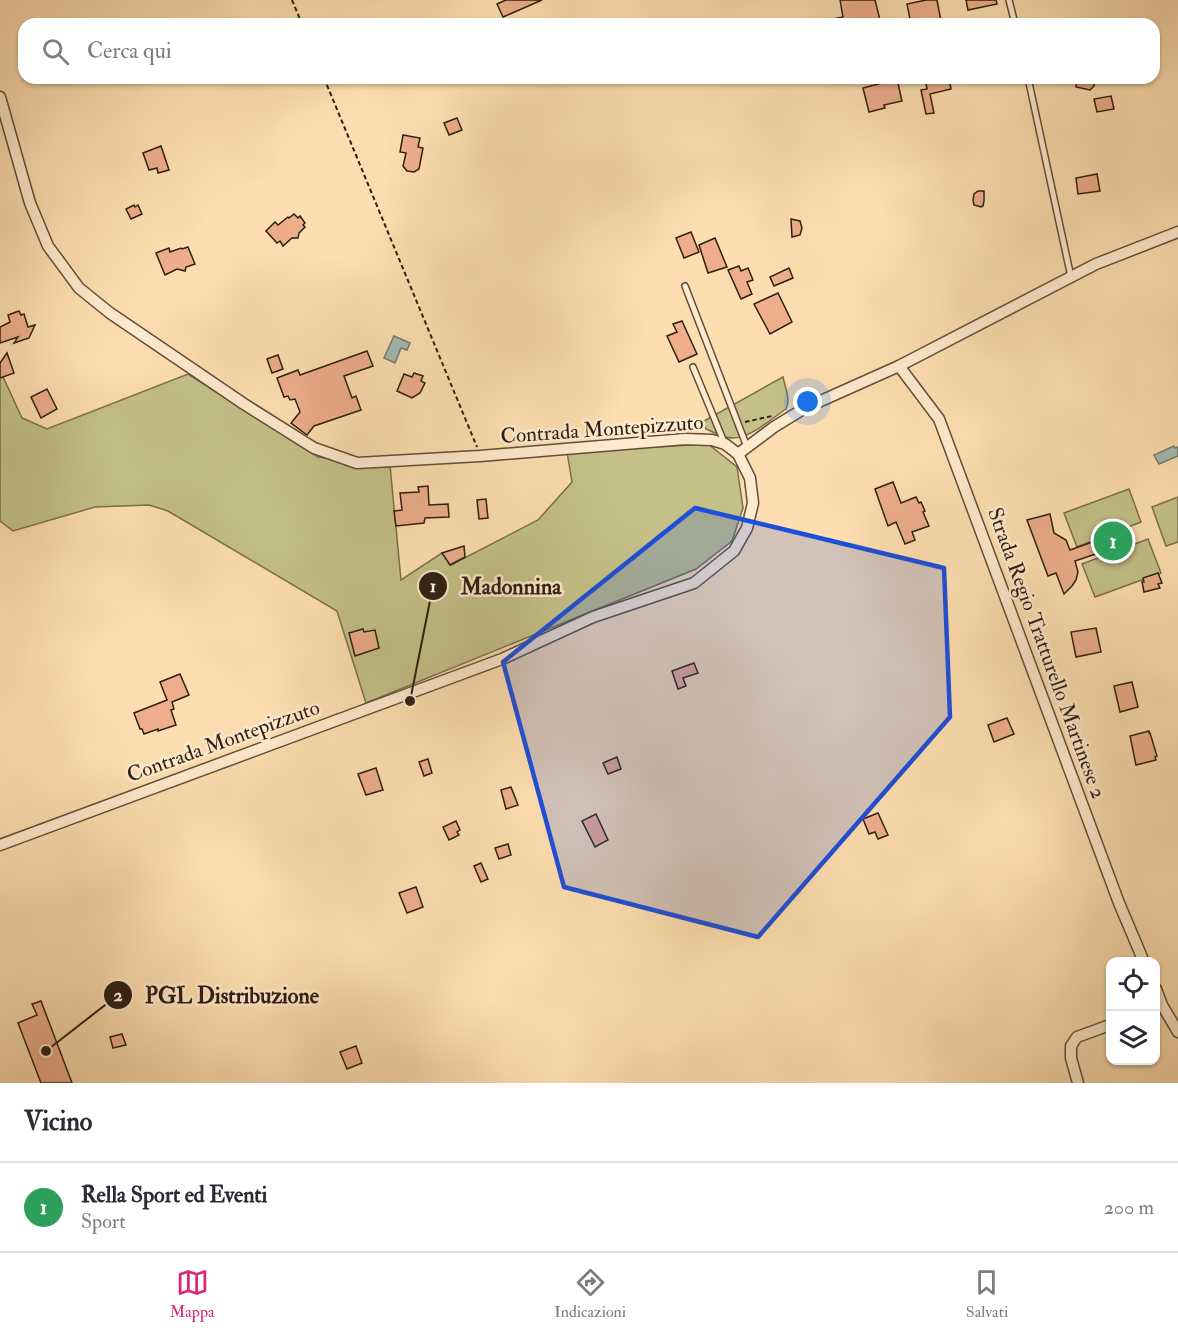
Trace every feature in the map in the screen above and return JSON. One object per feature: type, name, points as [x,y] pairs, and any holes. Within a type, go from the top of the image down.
[{"type":"street","name":"Contrada Montepizzuto","points":[[0,97],[30,203],[48,246],[79,288],[110,313],[244,404],[314,448],[357,463],[480,456],[686,439],[712,440],[743,450],[753,502],[747,528],[734,551],[694,583],[593,617],[502,658],[0,845]]},
{"type":"street","points":[[743,450],[805,408],[899,366],[1096,264],[1178,232]]},
{"type":"street","name":"Strada Regio Tratturello Martinese 2","points":[[899,366],[939,419],[1119,903],[1142,957]]},
{"type":"street","points":[[1160,1008],[1178,1032]]},
{"type":"street","points":[[1078,1083],[1071,1058],[1071,1046],[1077,1037],[1106,1026]]},
{"type":"lane","points":[[1009,0],[1014,18]]},
{"type":"lane","points":[[1029,84],[1071,277]]},
{"type":"lane","points":[[684,286],[738,424],[743,450]]},
{"type":"lane","points":[[693,368],[725,444]]},
{"type":"path","points":[[292,0],[300,18]]},
{"type":"path","points":[[326,84],[480,456]]},
{"type":"path","points":[[738,424],[778,414],[794,415]]},
{"type":"highlighted area","points":[[695,508],[944,568],[950,717],[758,937],[564,887],[503,662]]},
{"type":"shaded area","points":[[188,374],[318,457],[390,465],[401,580],[442,553],[451,565],[538,520],[572,482],[567,452],[708,444],[737,467],[743,508],[732,541],[696,569],[366,703],[337,611],[168,511],[149,505],[95,507],[13,531],[0,521],[0,378],[3,377],[22,418],[47,429]]},
{"type":"shaded area","points":[[783,377],[788,398],[786,409],[760,427],[746,435],[732,438],[706,429],[704,421]]},
{"type":"shaded area","points":[[1129,489],[1141,522],[1077,547],[1064,513]]},
{"type":"shaded area","points":[[1178,497],[1178,542],[1166,546],[1152,507]]},
{"type":"shaded area","points":[[1148,539],[1161,573],[1095,597],[1082,564]]},
{"type":"water","points":[[394,336],[410,343],[407,350],[401,348],[395,363],[384,358]]},
{"type":"water","points":[[1174,446],[1178,447],[1178,456],[1159,464],[1154,455]]},
{"type":"building","points":[[506,0],[542,0],[503,17],[497,4]]},
{"type":"building","points":[[840,0],[875,0],[880,18],[838,18],[843,17]]},
{"type":"building","points":[[937,0],[940,18],[910,18],[907,4]]},
{"type":"building","points":[[966,0],[996,0],[997,4],[968,10]]},
{"type":"building","points":[[878,84],[898,84],[902,101],[884,105],[885,108],[869,112],[863,88]]},
{"type":"building","points":[[926,84],[950,84],[951,89],[930,94],[934,113],[926,114],[921,90],[927,89]]},
{"type":"building","points":[[1076,84],[1094,84],[1090,90],[1076,87]]},
{"type":"building","points":[[1111,96],[1114,109],[1097,112],[1094,99]]},
{"type":"building","points":[[457,118],[462,130],[449,135],[444,123]]},
{"type":"building","points":[[403,135],[420,138],[418,147],[423,148],[419,169],[414,172],[407,171],[403,166],[406,153],[400,152]]},
{"type":"building","points":[[161,146],[169,170],[158,173],[157,168],[149,170],[143,153]]},
{"type":"building","points":[[1097,174],[1100,191],[1078,194],[1076,178]]},
{"type":"building","points":[[984,191],[984,201],[981,207],[974,205],[973,200],[974,194]]},
{"type":"building","points":[[134,205],[135,207],[138,205],[142,214],[131,219],[126,209]]},
{"type":"building","points":[[294,214],[298,218],[300,216],[305,227],[299,233],[298,238],[292,238],[283,246],[266,231],[275,222],[278,225]]},
{"type":"building","points":[[791,219],[800,221],[802,228],[800,235],[792,237]]},
{"type":"building","points":[[691,232],[699,252],[684,258],[676,238]]},
{"type":"building","points":[[715,238],[727,267],[708,273],[699,245]]},
{"type":"building","points":[[188,247],[195,264],[186,267],[185,271],[177,269],[165,275],[156,253],[169,248],[170,252]]},
{"type":"building","points":[[739,266],[741,271],[748,268],[753,280],[747,282],[752,294],[741,299],[728,270]]},
{"type":"building","points":[[789,268],[793,278],[774,286],[770,277]]},
{"type":"building","points":[[778,293],[792,322],[770,334],[754,304]]},
{"type":"building","points":[[19,311],[21,315],[24,314],[28,327],[35,325],[29,338],[14,343],[18,337],[0,343],[0,327],[10,322],[8,315]]},
{"type":"building","points":[[682,321],[697,354],[679,362],[667,336],[677,332],[673,324]]},
{"type":"building","points":[[367,351],[373,366],[344,376],[352,398],[356,396],[361,410],[314,426],[307,435],[291,423],[300,412],[295,399],[290,400],[288,396],[284,397],[277,378],[298,370],[300,375]]},
{"type":"building","points":[[7,353],[14,373],[0,378],[0,363]]},
{"type":"building","points":[[278,355],[283,369],[272,373],[267,359]]},
{"type":"building","points":[[414,373],[423,376],[421,381],[425,383],[420,393],[412,398],[397,391],[404,374],[412,377]]},
{"type":"building","points":[[47,389],[57,409],[41,418],[31,397]]},
{"type":"building","points":[[893,482],[901,503],[916,497],[919,503],[921,502],[929,526],[912,532],[915,540],[905,544],[896,522],[888,526],[875,489]]},
{"type":"building","points":[[428,486],[429,505],[448,504],[449,517],[425,518],[424,523],[396,526],[394,511],[402,510],[400,493],[419,492],[418,487]]},
{"type":"building","points":[[486,499],[488,518],[479,519],[477,500]]},
{"type":"building","points":[[1050,514],[1054,533],[1066,540],[1070,550],[1117,533],[1122,545],[1075,561],[1078,572],[1076,580],[1064,594],[1056,573],[1048,576],[1027,520]]},
{"type":"building","points":[[464,546],[465,557],[450,565],[442,553]]},
{"type":"building","points":[[1158,573],[1162,583],[1158,584],[1160,588],[1144,592],[1143,578]]},
{"type":"building","points":[[1096,628],[1101,652],[1076,657],[1071,632]]},
{"type":"building","points":[[363,629],[364,632],[375,630],[379,648],[355,656],[349,633]]},
{"type":"building","points":[[694,663],[698,673],[683,678],[686,686],[678,689],[672,671]]},
{"type":"building","points":[[180,674],[189,695],[172,702],[174,709],[171,710],[176,725],[144,734],[134,713],[167,700],[160,682]]},
{"type":"building","points":[[1132,682],[1138,707],[1120,712],[1114,686]]},
{"type":"building","points":[[1007,718],[1014,734],[994,742],[988,725]]},
{"type":"building","points":[[1149,731],[1157,756],[1156,760],[1136,765],[1130,736]]},
{"type":"building","points":[[617,757],[621,769],[608,774],[603,763]]},
{"type":"building","points":[[428,759],[432,773],[424,776],[419,762]]},
{"type":"building","points":[[376,768],[383,790],[366,795],[358,774]]},
{"type":"building","points":[[511,787],[518,805],[506,809],[501,790]]},
{"type":"building","points":[[878,813],[888,835],[878,839],[875,832],[869,834],[863,819]]},
{"type":"building","points":[[596,814],[608,840],[595,847],[582,821]]},
{"type":"building","points":[[456,821],[460,830],[457,832],[459,835],[449,840],[443,827]]},
{"type":"building","points":[[508,844],[511,855],[499,859],[495,848]]},
{"type":"building","points":[[481,863],[488,879],[481,882],[474,866]]},
{"type":"building","points":[[416,887],[423,907],[407,913],[399,893]]},
{"type":"building","points":[[41,1001],[72,1083],[41,1083],[18,1023],[37,1015],[32,1004]]},
{"type":"building","points":[[122,1034],[126,1045],[113,1048],[110,1037]]},
{"type":"building","points":[[356,1046],[362,1063],[347,1069],[340,1052]]},
{"type":"place","name":"Rella Sport ed Eventi","points":[[1113,541]]},
{"type":"place","name":"Madonnina","points":[[410,701]]},
{"type":"place","name":"PGL Distribuzione","points":[[46,1051]]}]
